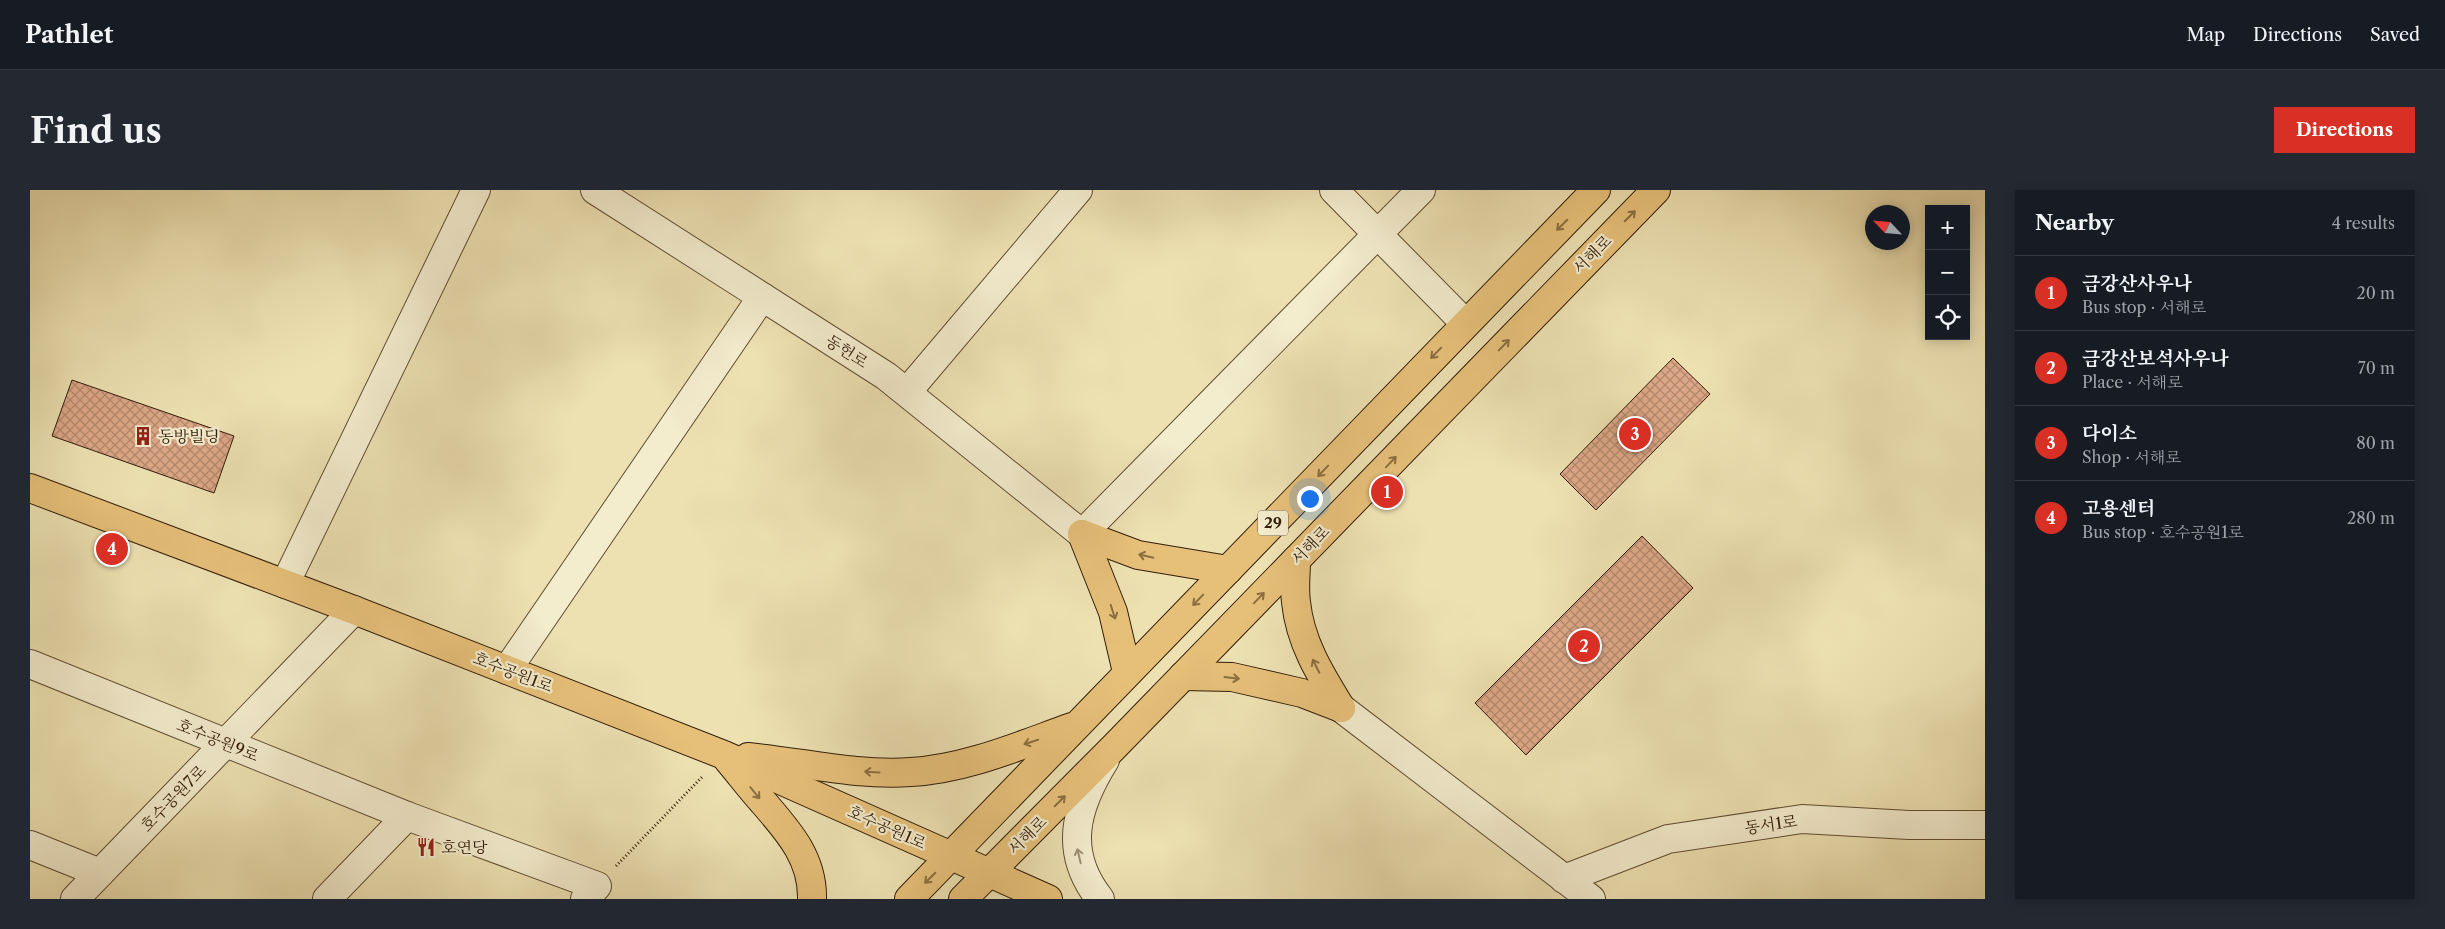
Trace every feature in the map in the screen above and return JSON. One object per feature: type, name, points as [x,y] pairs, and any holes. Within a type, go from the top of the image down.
[{"type":"main road","name":"29","points":[[909,899],[1465,323],[1596,190]]},
{"type":"main road","name":"서해로","points":[[963,899],[1112,749],[1656,190]]},
{"type":"main road","name":"호수공원1로","points":[[30,488],[354,610],[724,755],[1048,899]]},
{"type":"main road","points":[[1082,534],[1138,555],[1228,570]]},
{"type":"main road","points":[[1082,534],[1113,612],[1128,672]]},
{"type":"main road","points":[[1296,560],[1296,601],[1304,639],[1321,675],[1341,708]]},
{"type":"main road","points":[[1183,676],[1232,678],[1260,683],[1302,694],[1341,708]]},
{"type":"main road","points":[[724,755],[831,768],[911,772],[940,769],[966,762],[1077,726]]},
{"type":"main road","points":[[724,755],[796,842],[809,872],[812,899]]},
{"type":"street","points":[[285,584],[476,190]]},
{"type":"street","name":"동헌로","points":[[595,190],[886,376],[1082,534]]},
{"type":"street","points":[[907,392],[1078,190]]},
{"type":"street","points":[[1334,190],[1465,323]]},
{"type":"street","points":[[1082,534],[1421,190]]},
{"type":"street","points":[[507,670],[762,297]]},
{"type":"street","name":"호수공원7로","points":[[75,899],[354,610]]},
{"type":"street","name":"호수공원9로","points":[[30,664],[407,816],[591,893]]},
{"type":"street","points":[[1341,708],[1591,899]]},
{"type":"street","points":[[1100,899],[1083,874],[1076,845],[1077,831],[1086,796],[1112,749]]},
{"type":"street","points":[[327,899],[407,816]]},
{"type":"street","name":"동서1로","points":[[1564,879],[1668,839],[1802,819],[1909,826],[1985,825]]},
{"type":"street","points":[[30,845],[100,873]]},
{"type":"path","points":[[591,893],[724,755]]},
{"type":"building","points":[[1673,358],[1710,394],[1596,510],[1560,474]]},
{"type":"building","name":"동방빌딩","points":[[72,380],[234,436],[214,493],[52,436]]},
{"type":"building","points":[[1642,536],[1693,588],[1526,755],[1475,703]]},
{"type":"place","name":"다이소","points":[[1635,434]]},
{"type":"place","name":"동방빌딩","points":[[143,436]]},
{"type":"place","name":"금강산사우나","points":[[1387,492]]},
{"type":"place","name":"고용센터","points":[[112,549]]},
{"type":"place","name":"금강산보석사우나","points":[[1584,646]]},
{"type":"place","name":"호연당","points":[[426,847]]}]
